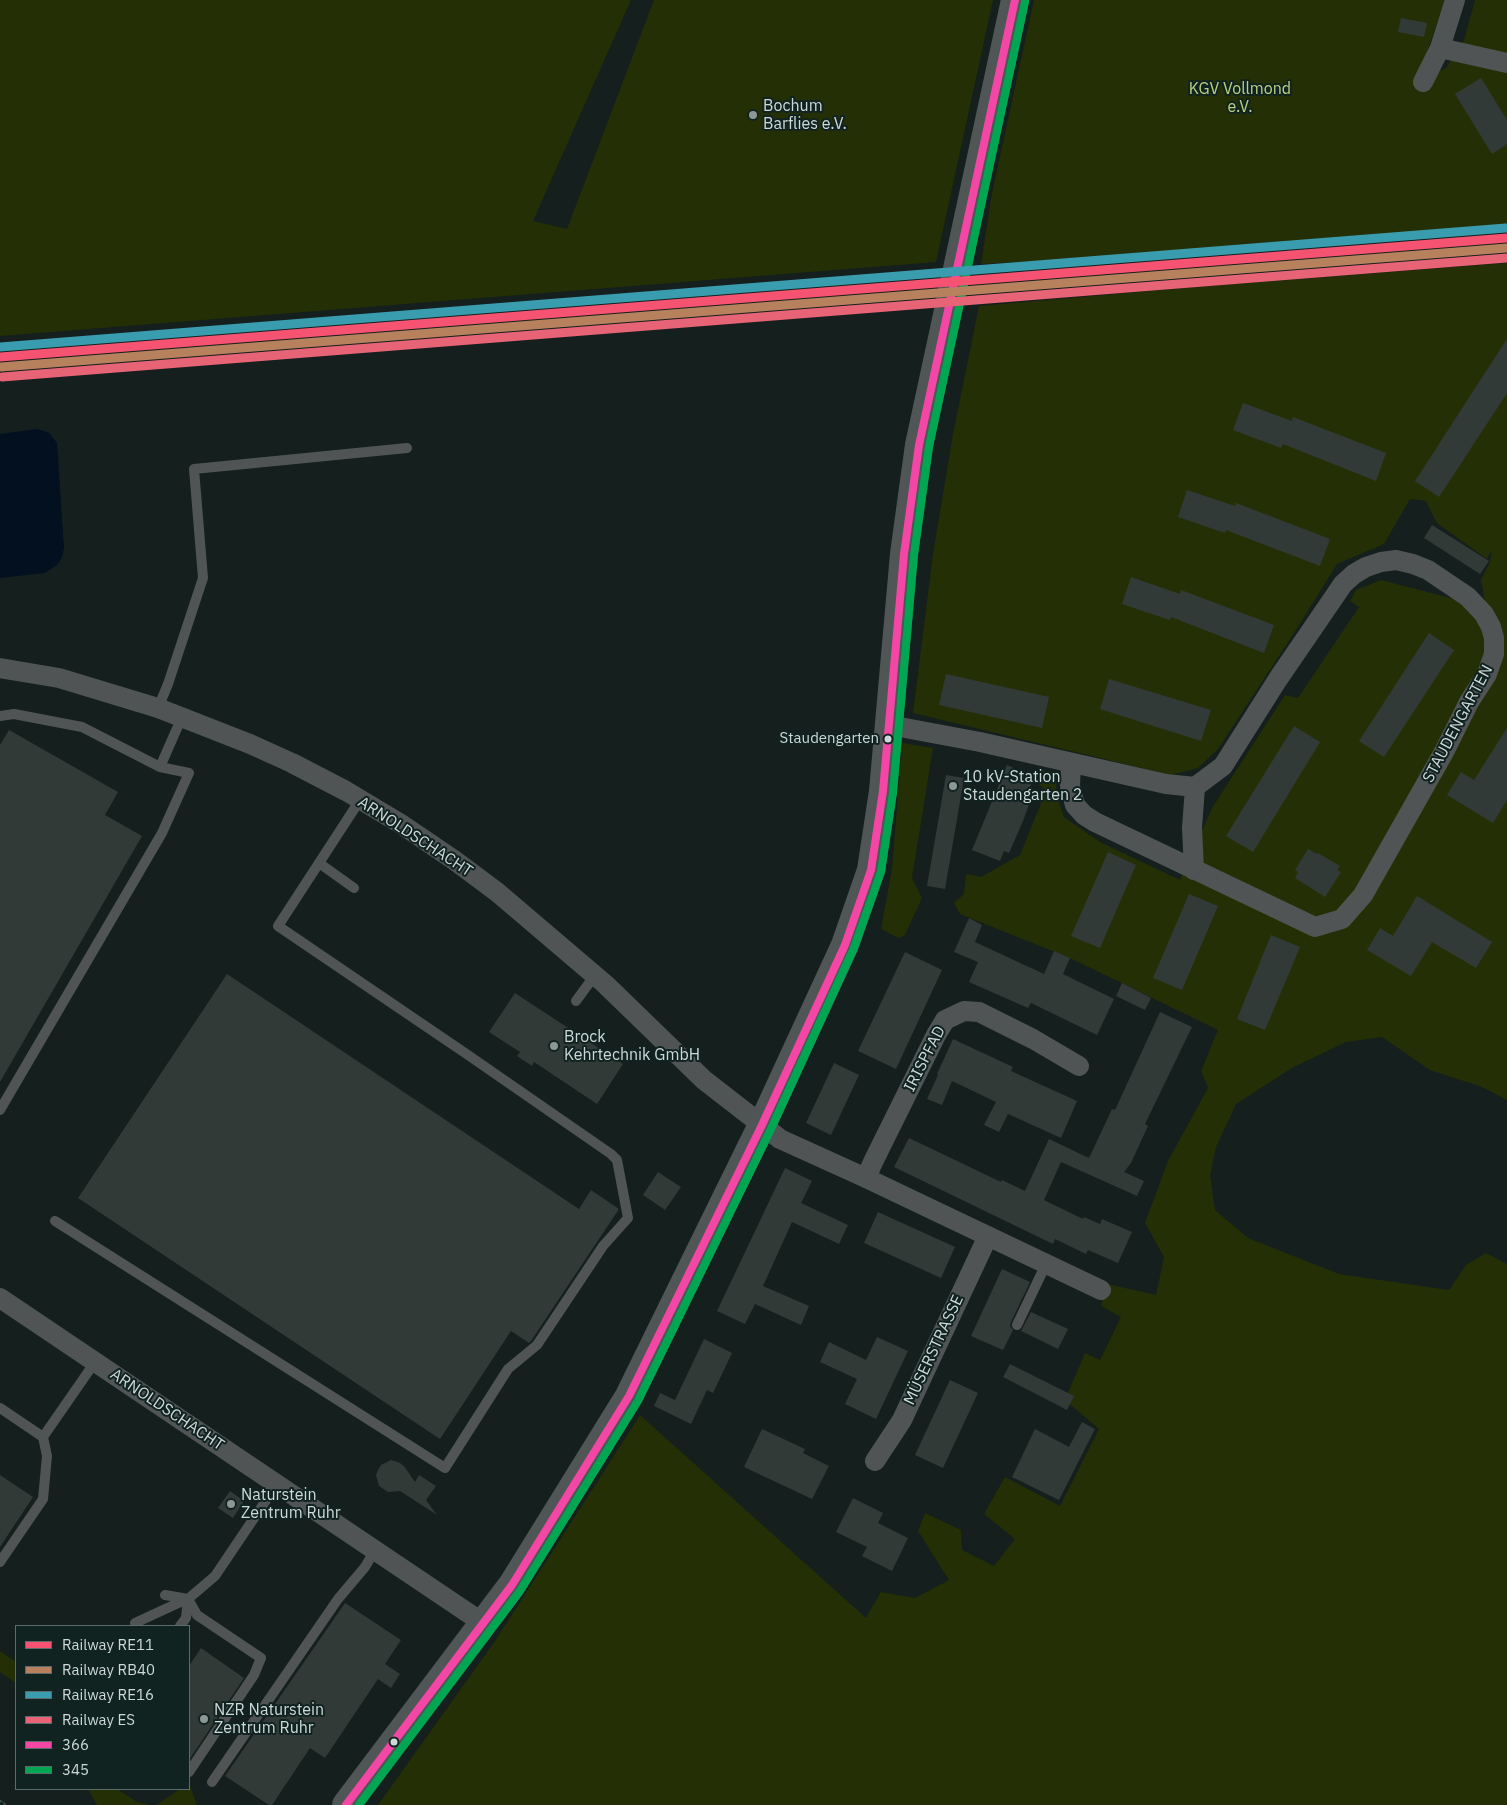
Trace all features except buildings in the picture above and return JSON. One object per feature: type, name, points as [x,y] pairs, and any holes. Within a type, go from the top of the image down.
[{"type":"main road","points":[[346,1805],[512,1585],[629,1396],[762,1125],[845,945],[871,870],[883,792],[904,554],[919,445],[1015,0]]},
{"type":"street","points":[[1423,82],[1440,48],[1455,0]]},
{"type":"street","points":[[1440,48],[1507,63]]},
{"type":"street","name":"STAUDENGARTEN","points":[[1071,763],[1070,786],[1075,805],[1084,815],[1194,870],[1316,927],[1342,919],[1363,895],[1444,752],[1469,702],[1487,674],[1494,654],[1494,638],[1484,614],[1468,597],[1428,570],[1413,564],[1396,560],[1381,562],[1366,567],[1354,574],[1343,584],[1278,679],[1223,766],[1195,787]]},
{"type":"street","name":"ARNOLDSCHACHT","points":[[0,668],[59,678],[182,717],[292,763],[401,824],[461,865],[528,917],[595,975],[704,1080],[762,1125]]},
{"type":"street","points":[[889,726],[980,742],[1166,784],[1195,787],[1192,828],[1194,870]]},
{"type":"street","name":"IRISPFAD","points":[[866,1178],[872,1162],[945,1020],[964,1011],[979,1012],[1033,1039],[1079,1066]]},
{"type":"street","points":[[762,1125],[780,1139],[1101,1290]]},
{"type":"street","name":"MÜSERSTRASSE","points":[[875,1461],[902,1420],[988,1236]]},
{"type":"street","name":"ARNOLDSCHACHT","points":[[0,1298],[483,1623]]},
{"type":"lane","points":[[158,708],[168,684],[203,578],[194,469],[406,448]]},
{"type":"lane","points":[[0,716],[14,714],[82,727],[160,767],[189,773],[162,833],[0,1110]]},
{"type":"lane","points":[[160,767],[182,717]]},
{"type":"lane","points":[[56,1221],[445,1468],[508,1369],[537,1345],[603,1246],[628,1218],[617,1160],[468,1055],[278,926],[360,800]]},
{"type":"lane","points":[[319,863],[354,888]]},
{"type":"lane","points":[[576,1002],[595,975]]},
{"type":"lane","points":[[1017,1325],[1046,1264]]},
{"type":"lane","points":[[43,1437],[95,1362]]},
{"type":"lane","points":[[0,1408],[43,1437],[47,1456],[43,1499],[0,1562]]},
{"type":"lane","points":[[136,1623],[188,1599],[214,1576],[277,1484]]},
{"type":"lane","points":[[212,1782],[338,1599],[365,1567],[375,1550]]},
{"type":"lane","points":[[165,1595],[188,1599]]},
{"type":"lane","points":[[181,1625],[186,1618],[188,1599]]},
{"type":"lane","points":[[188,1599],[197,1616],[260,1658],[254,1675],[190,1771]]},
{"type":"green space","points":[[0,0],[631,0],[533,221],[567,229],[654,0],[993,0],[936,262],[0,336]]},
{"type":"green space","name":"KGV Vollmond e.V.","points":[[1034,0],[1445,0],[1418,78],[1421,80],[1446,68],[1464,40],[1475,0],[1507,0],[1507,227],[1186,253],[981,264],[992,193]]},
{"type":"green space","points":[[1507,263],[1507,1100],[1482,1087],[1430,1070],[1382,1037],[1346,1042],[1292,1068],[1236,1104],[1216,1147],[1210,1176],[1215,1210],[1248,1238],[1339,1274],[1449,1290],[1466,1265],[1486,1253],[1507,1264],[1507,1805],[378,1805],[495,1641],[640,1415],[866,1618],[881,1592],[915,1598],[949,1580],[918,1531],[925,1513],[961,1530],[962,1550],[994,1566],[1015,1539],[984,1514],[1005,1477],[1060,1506],[1099,1429],[1065,1400],[1085,1353],[1100,1360],[1121,1317],[1101,1306],[1107,1284],[1156,1295],[1164,1257],[1145,1223],[1168,1161],[1208,1088],[1201,1071],[1218,1030],[1070,958],[960,914],[954,903],[964,894],[966,874],[981,877],[1020,855],[1046,791],[1038,783],[1042,770],[1053,772],[1056,776],[1056,794],[1064,817],[1100,842],[1180,880],[1212,808],[1285,695],[1298,698],[1359,607],[1350,601],[1356,590],[1381,580],[1458,600],[1487,613],[1481,580],[1490,562],[1492,550],[1487,559],[1437,523],[1426,501],[1410,499],[1384,544],[1337,564],[1218,749],[1198,768],[1171,775],[913,713],[933,554],[953,434],[979,306]]},
{"type":"green space","points":[[902,743],[933,748],[912,878],[922,898],[905,935],[899,938],[881,929],[892,869]]},
{"type":"green space","points":[[0,1651],[15,1661],[15,1682],[0,1672]]},
{"type":"green space","points":[[190,1786],[197,1805],[156,1805],[178,1790],[190,1790]]},
{"type":"green space","points":[[89,1790],[119,1790],[137,1802],[150,1805],[97,1805]]},
{"type":"water","points":[[38,429],[49,433],[57,443],[64,548],[62,557],[58,564],[45,573],[0,578],[0,434]]},
{"type":"rail line","name":"RE16","points":[[0,347],[1506,228]]},
{"type":"rail line","name":"RE11","points":[[0,357],[1507,238]]},
{"type":"rail line","name":"RB40","points":[[1,367],[1507,248]]},
{"type":"rail line","name":"ES","points":[[2,377],[1507,258]]},
{"type":"transit line","name":"366","points":[[346,1805],[512,1585],[629,1396],[762,1125],[845,945],[871,870],[883,791],[904,554],[919,445],[1015,0]]},
{"type":"transit line","name":"345","points":[[359,1805],[520,1591],[638,1401],[771,1129],[854,948],[881,872],[893,793],[914,555],[929,447],[1025,2]]},
{"type":"place","name":"Bochum Barflies e.V.","points":[[753,115]]},
{"type":"place","name":"Staudengarten","points":[[888,739]]},
{"type":"place","name":"10 kV-Station Staudengarten 2","points":[[953,786]]},
{"type":"place","name":"Brock Kehrtechnik GmbH","points":[[554,1046]]},
{"type":"place","name":"Naturstein Zentrum Ruhr","points":[[231,1504]]},
{"type":"place","name":"NZR Naturstein Zentrum Ruhr","points":[[204,1719]]}]
